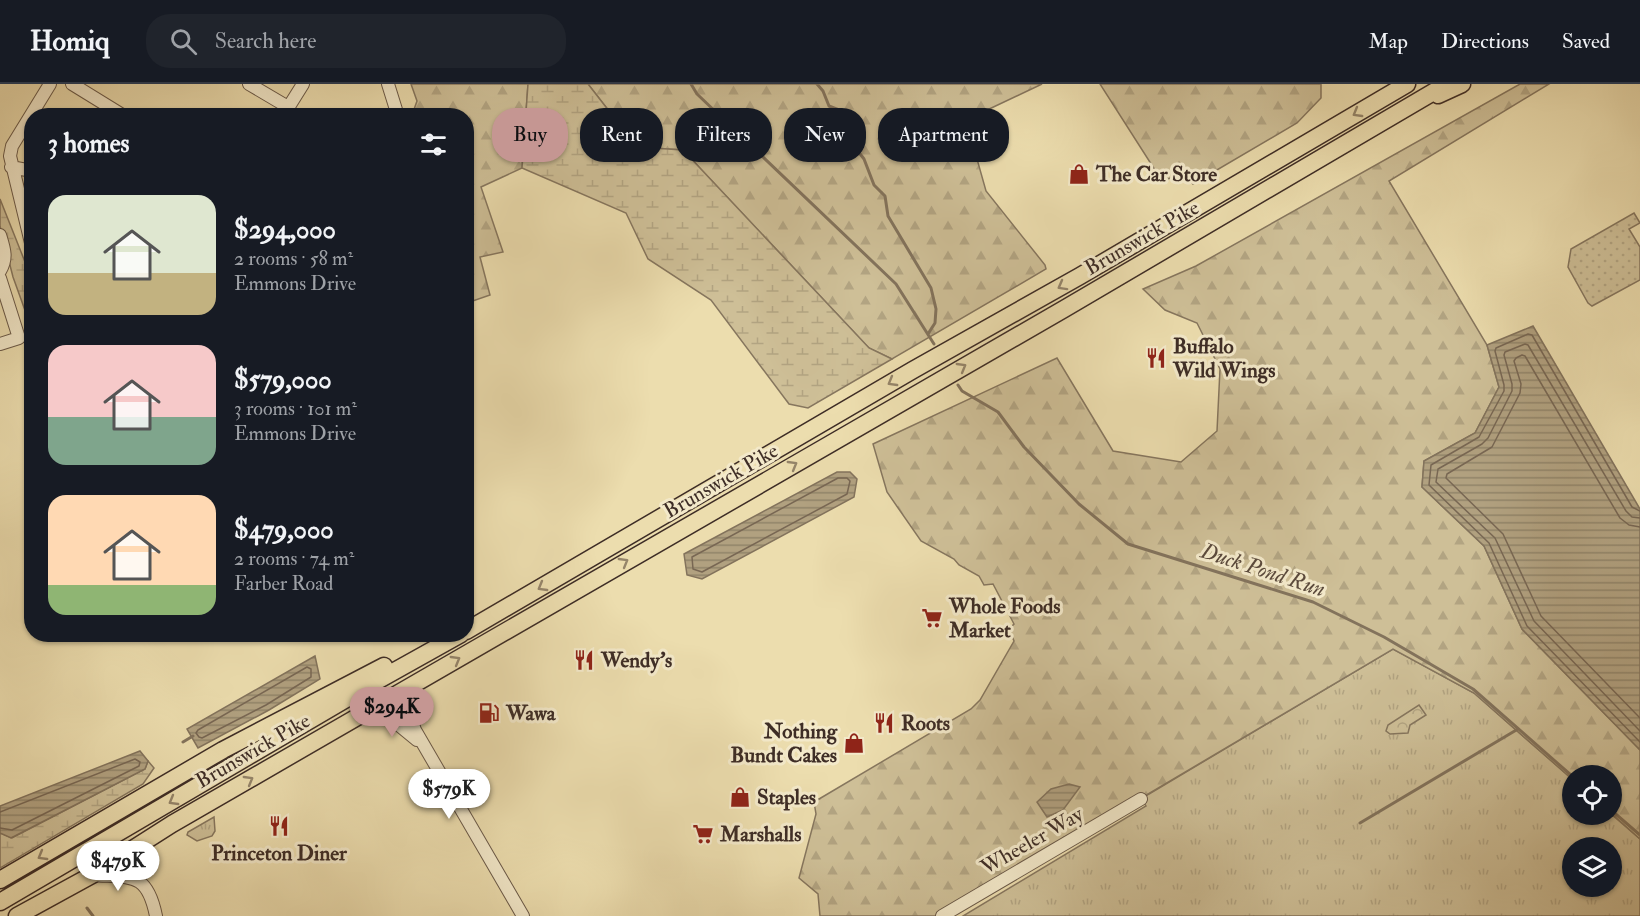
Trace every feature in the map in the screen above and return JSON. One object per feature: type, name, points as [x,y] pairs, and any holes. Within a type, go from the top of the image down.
[{"type":"highway","name":"Brunswick Pike","points":[[474,627],[1407,84]]},
{"type":"highway","name":"Brunswick Pike","points":[[17,916],[92,875],[172,824],[1447,84]]},
{"type":"highway","points":[[1412,106],[1462,84]]},
{"type":"highway","points":[[0,880],[296,710],[379,668],[444,642]]},
{"type":"highway","name":"Brunswick Pike","points":[[0,902],[375,682],[448,642]]},
{"type":"street","points":[[35,108],[50,84]]},
{"type":"street","points":[[72,84],[111,108]]},
{"type":"street","points":[[249,84],[281,108]]},
{"type":"street","points":[[287,108],[303,84]]},
{"type":"street","points":[[388,84],[396,108]]},
{"type":"street","points":[[24,126],[12,146],[10,156],[24,217]]},
{"type":"street","points":[[11,167],[24,169]]},
{"type":"street","points":[[0,235],[5,252],[0,271]]},
{"type":"street","points":[[0,279],[19,338],[0,344]]},
{"type":"street","points":[[411,686],[408,710],[415,730],[523,916]]},
{"type":"street","points":[[369,710],[389,717],[425,747]]},
{"type":"street","name":"Wheeler Way","points":[[942,916],[1141,800]]},
{"type":"street","points":[[92,875],[134,878],[147,887],[153,900],[156,916]]},
{"type":"green space","points":[[411,84],[528,84],[526,108],[492,108],[492,162],[522,162],[522,168],[481,187],[503,252],[480,257],[490,295],[474,301],[474,108],[414,108],[417,101]]},
{"type":"green space","points":[[528,84],[588,84],[607,108],[580,108],[580,162],[663,162],[663,149],[675,149],[675,162],[694,162],[869,348],[892,359],[808,408],[789,404],[711,300],[648,259],[626,213],[522,168],[522,162],[568,162],[568,108],[526,108]]},
{"type":"green space","points":[[588,84],[1042,84],[991,108],[878,108],[878,162],[978,162],[986,191],[1046,269],[892,359],[869,348],[694,162],[772,162],[772,108],[675,108],[675,149],[663,149],[663,108],[607,108]]},
{"type":"green space","points":[[1100,84],[1321,84],[1321,98],[1297,123],[1193,184],[1182,174],[1162,181]]},
{"type":"green space","points":[[1520,84],[1549,84],[1389,181],[1487,345],[1499,387],[1475,433],[1424,461],[1422,487],[1484,546],[1522,629],[1640,750],[1640,839],[1622,823],[1622,765],[1562,765],[1562,770],[1474,693],[1393,649],[942,916],[820,916],[818,894],[799,878],[816,814],[814,802],[971,709],[980,700],[1014,641],[1009,629],[1014,624],[993,584],[984,585],[979,576],[921,541],[887,492],[873,444],[1057,358],[1113,451],[1181,462],[1217,431],[1220,369],[1197,323],[1165,310],[1143,289],[1196,266]]},
{"type":"green space","points":[[0,199],[24,259],[24,308],[13,277],[0,226]]},
{"type":"green space","points":[[1634,213],[1640,223],[1629,229],[1640,247],[1640,280],[1592,306],[1588,303],[1568,267],[1571,249]]},
{"type":"green space","points":[[1393,649],[1474,693],[1562,770],[1562,825],[1622,823],[1640,839],[1640,916],[963,916],[1146,806],[1142,799]]},
{"type":"green space","points":[[1419,705],[1426,715],[1410,725],[1408,733],[1390,734],[1386,731],[1388,725]]},
{"type":"green space","points":[[148,761],[154,768],[143,784],[0,868],[0,833],[12,838],[145,769]]},
{"type":"green space","points":[[214,817],[215,831],[212,836],[197,841],[187,835],[188,832]]},
{"type":"water","points":[[1533,326],[1640,509],[1640,750],[1522,629],[1484,546],[1422,487],[1424,461],[1475,433],[1499,387],[1487,345]]},
{"type":"water","points":[[837,472],[850,472],[857,479],[854,497],[702,579],[687,575],[684,554]]},
{"type":"water","points":[[315,656],[320,679],[269,710],[198,748],[187,729]]},
{"type":"water","points":[[140,751],[148,761],[145,769],[11,838],[0,833],[0,806]]},
{"type":"water","points":[[1069,784],[1080,787],[1063,810],[1047,817],[1037,802],[1051,789]]},
{"type":"waterway","points":[[691,84],[697,94],[896,284],[934,344]]},
{"type":"waterway","name":"Duck Pond Run","points":[[817,84],[823,91],[829,106],[839,110],[851,142],[864,159],[874,185],[885,196],[888,216],[931,288],[936,309],[935,323],[928,334]]},
{"type":"waterway","name":"Duck Pond Run","points":[[958,385],[962,391],[998,412],[1024,447],[1079,504],[1128,544],[1313,602],[1384,637],[1473,689],[1562,767]]},
{"type":"waterway","points":[[1360,823],[1518,729]]},
{"type":"waterway","points":[[183,742],[193,736]]},
{"type":"waterway","name":"Duck Pond Run","points":[[1622,819],[1640,835]]},
{"type":"waterway","points":[[87,908],[93,916]]},
{"type":"place","name":"The Car Store","points":[[1079,174]]},
{"type":"place","name":"Buffalo Wild Wings","points":[[1156,358]]},
{"type":"place","name":"Whole Foods Market","points":[[932,618]]},
{"type":"place","name":"Wendy's","points":[[584,660]]},
{"type":"place","name":"Wawa","points":[[489,713]]},
{"type":"place","name":"Roots","points":[[884,723]]},
{"type":"place","name":"Nothing Bundt Cakes","points":[[854,743]]},
{"type":"place","name":"Staples","points":[[740,797]]},
{"type":"place","name":"Princeton Diner","points":[[279,826]]},
{"type":"place","name":"Marshalls","points":[[703,834]]}]
